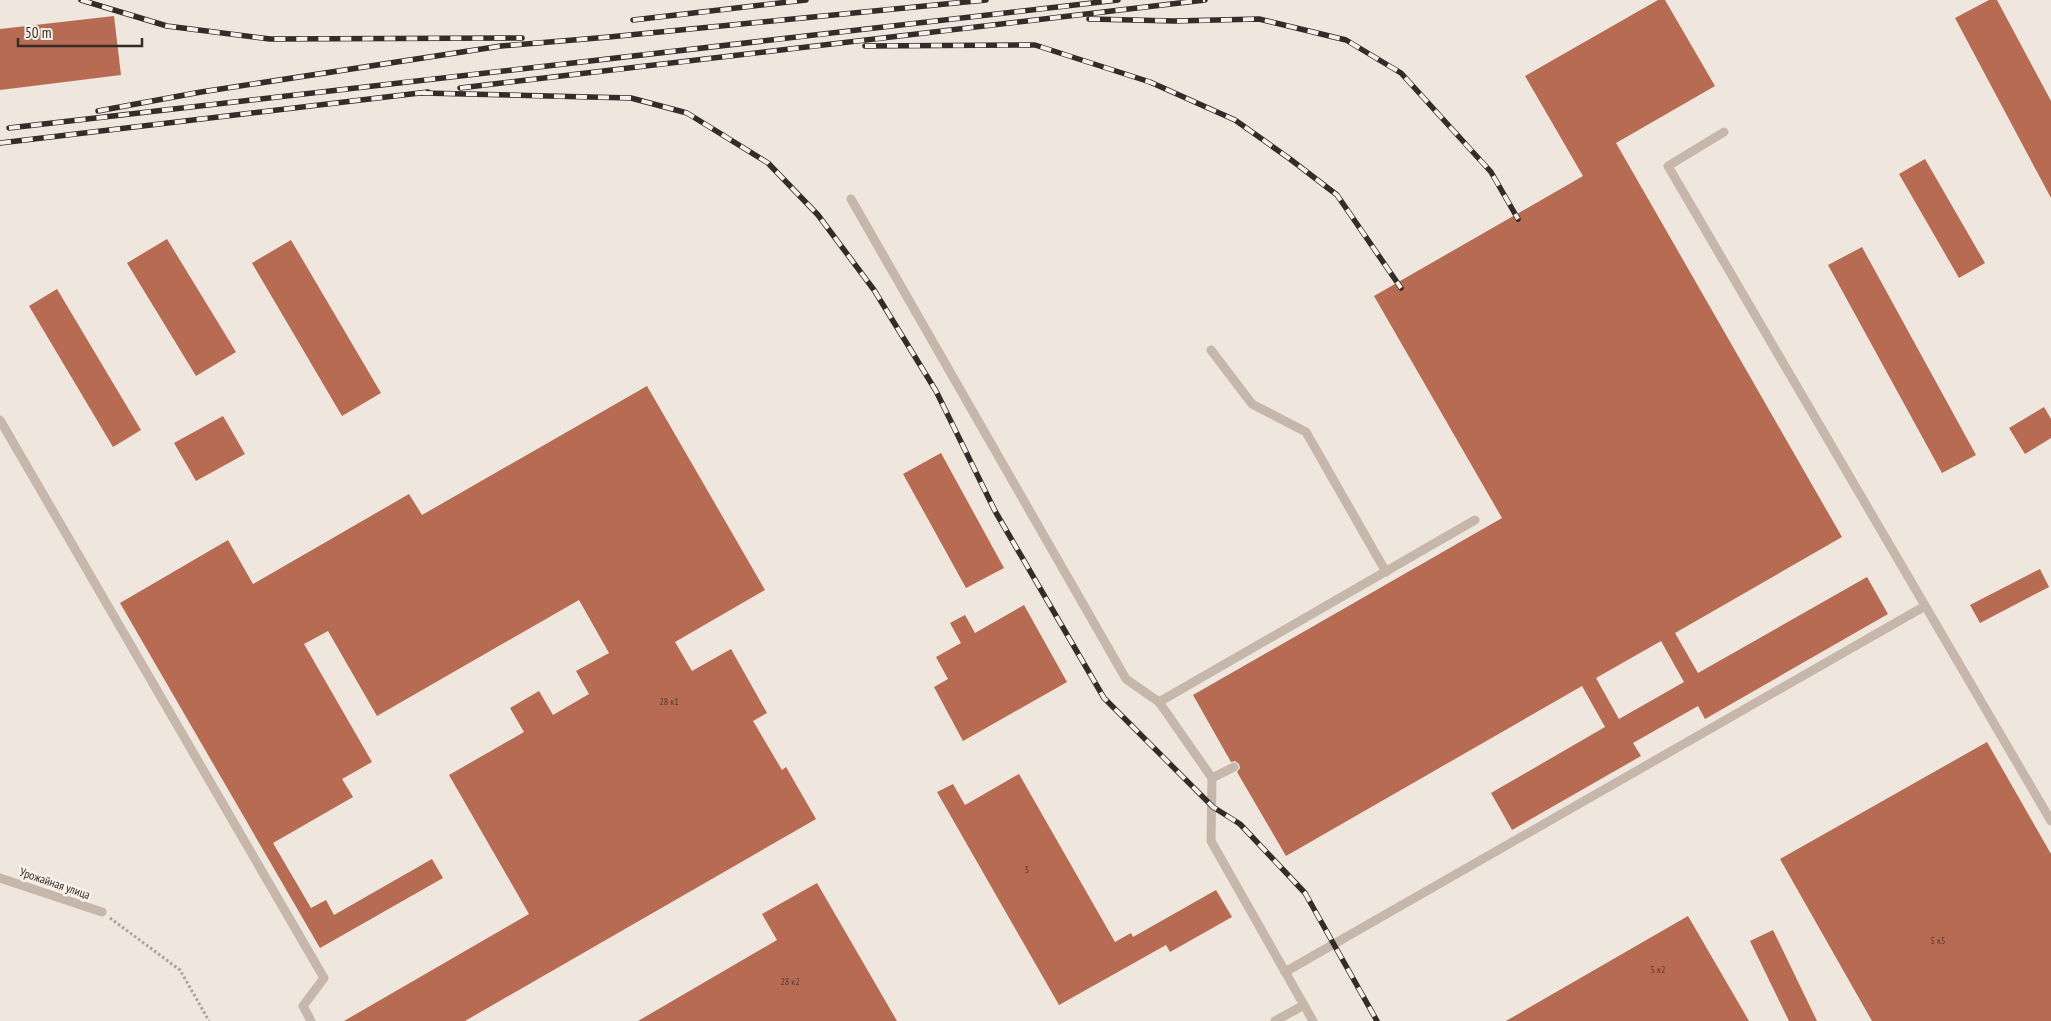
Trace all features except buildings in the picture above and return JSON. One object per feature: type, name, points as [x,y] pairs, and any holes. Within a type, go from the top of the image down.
[{"type":"lane","points":[[1724,132],[1668,166],[2051,821]]},
{"type":"lane","points":[[850,199],[1126,679],[1159,702],[1212,778],[1211,841],[1313,1021]]},
{"type":"lane","points":[[1211,350],[1252,404],[1306,432],[1386,572]]},
{"type":"lane","points":[[0,420],[324,978],[303,1006],[311,1021]]},
{"type":"lane","points":[[1159,702],[1475,520]]},
{"type":"lane","points":[[1285,972],[1925,606]]},
{"type":"lane","points":[[1212,778],[1234,767]]},
{"type":"lane","name":"Урожайная улица","points":[[0,878],[102,912]]},
{"type":"lane","points":[[1275,1021],[1304,1005]]},
{"type":"path","points":[[102,912],[180,970],[209,1021]]},
{"type":"railway","points":[[81,0],[167,26],[270,39],[522,38]]},
{"type":"railway","points":[[633,20],[806,0]]},
{"type":"railway","points":[[98,111],[201,92],[501,46],[986,0]]},
{"type":"railway","points":[[9,128],[1118,0]]},
{"type":"railway","points":[[460,88],[1205,0]]},
{"type":"railway","points":[[1089,19],[1174,21],[1259,19],[1346,40],[1401,73],[1491,172],[1518,219]]},
{"type":"railway","points":[[865,46],[1035,45],[1150,82],[1235,120],[1337,195],[1401,288]]},
{"type":"railway","points":[[0,143],[428,92]]},
{"type":"railway","points":[[422,93],[631,98],[687,113],[768,163],[818,215],[874,290],[936,391],[995,511],[1104,698],[1213,807],[1240,824],[1305,893],[1377,1021]]}]
